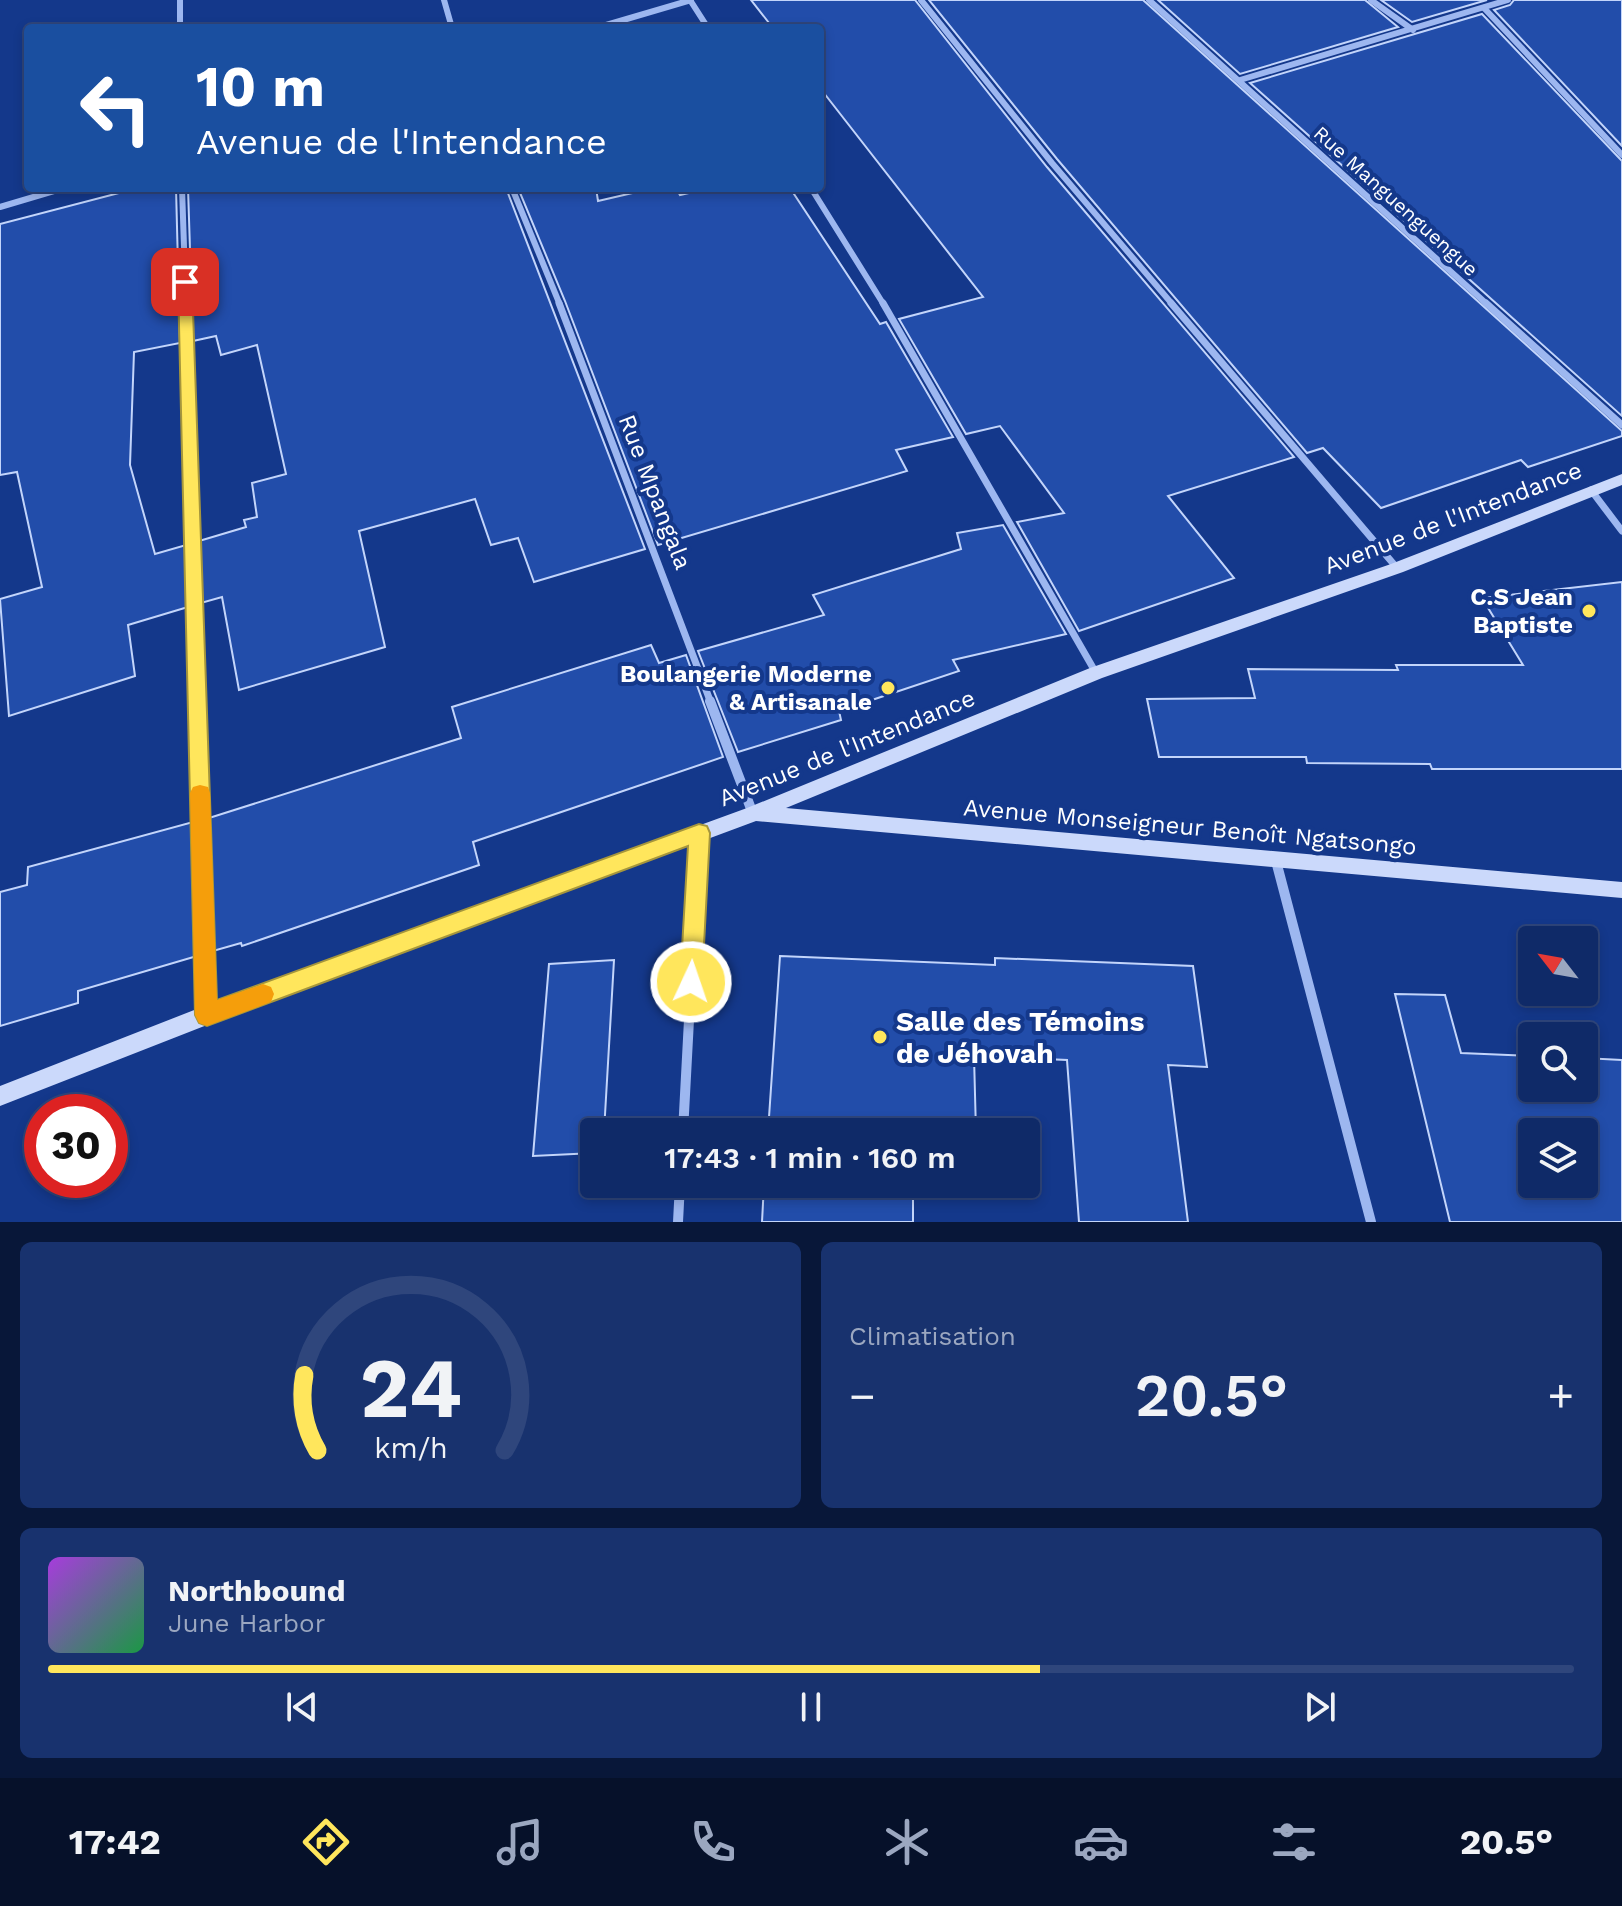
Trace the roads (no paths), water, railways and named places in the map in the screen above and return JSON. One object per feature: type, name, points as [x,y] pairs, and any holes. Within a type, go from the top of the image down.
[{"type":"street","points":[[180,0],[180,24]]},
{"type":"street","points":[[444,0],[451,24]]},
{"type":"street","points":[[610,24],[691,0],[706,24]]},
{"type":"street","points":[[921,0],[1052,163],[1397,568]]},
{"type":"street","name":"Rue Manguenguengue","points":[[1149,0],[1622,425]]},
{"type":"street","points":[[1371,0],[1413,30]]},
{"type":"street","points":[[1240,80],[1508,0]]},
{"type":"street","points":[[1484,8],[1622,155]]},
{"type":"street","points":[[0,207],[51,192]]},
{"type":"street","points":[[182,192],[207,1015]]},
{"type":"street","name":"Rue Mpangala","points":[[514,192],[578,350],[753,814]]},
{"type":"street","points":[[814,192],[860,263],[1096,673]]},
{"type":"street","name":"Avenue de l'Intendance","points":[[0,1096],[207,1015],[753,814],[1096,673],[1397,568],[1622,479]]},
{"type":"street","points":[[1591,490],[1622,531]]},
{"type":"street","name":"Avenue Monseigneur Benoît Ngatsongo","points":[[753,814],[985,831],[1276,861],[1622,890]]},
{"type":"street","points":[[684,1118],[699,833]]},
{"type":"street","points":[[1276,861],[1371,1222]]},
{"type":"street","points":[[678,1222],[679,1198]]},
{"type":"place","name":"C.S Jean Baptiste","points":[[1589,611]]},
{"type":"place","name":"Boulangerie Moderne & Artisanale","points":[[888,688]]},
{"type":"place","name":"Salle des Témoins de Jéhovah","points":[[880,1037]]}]
